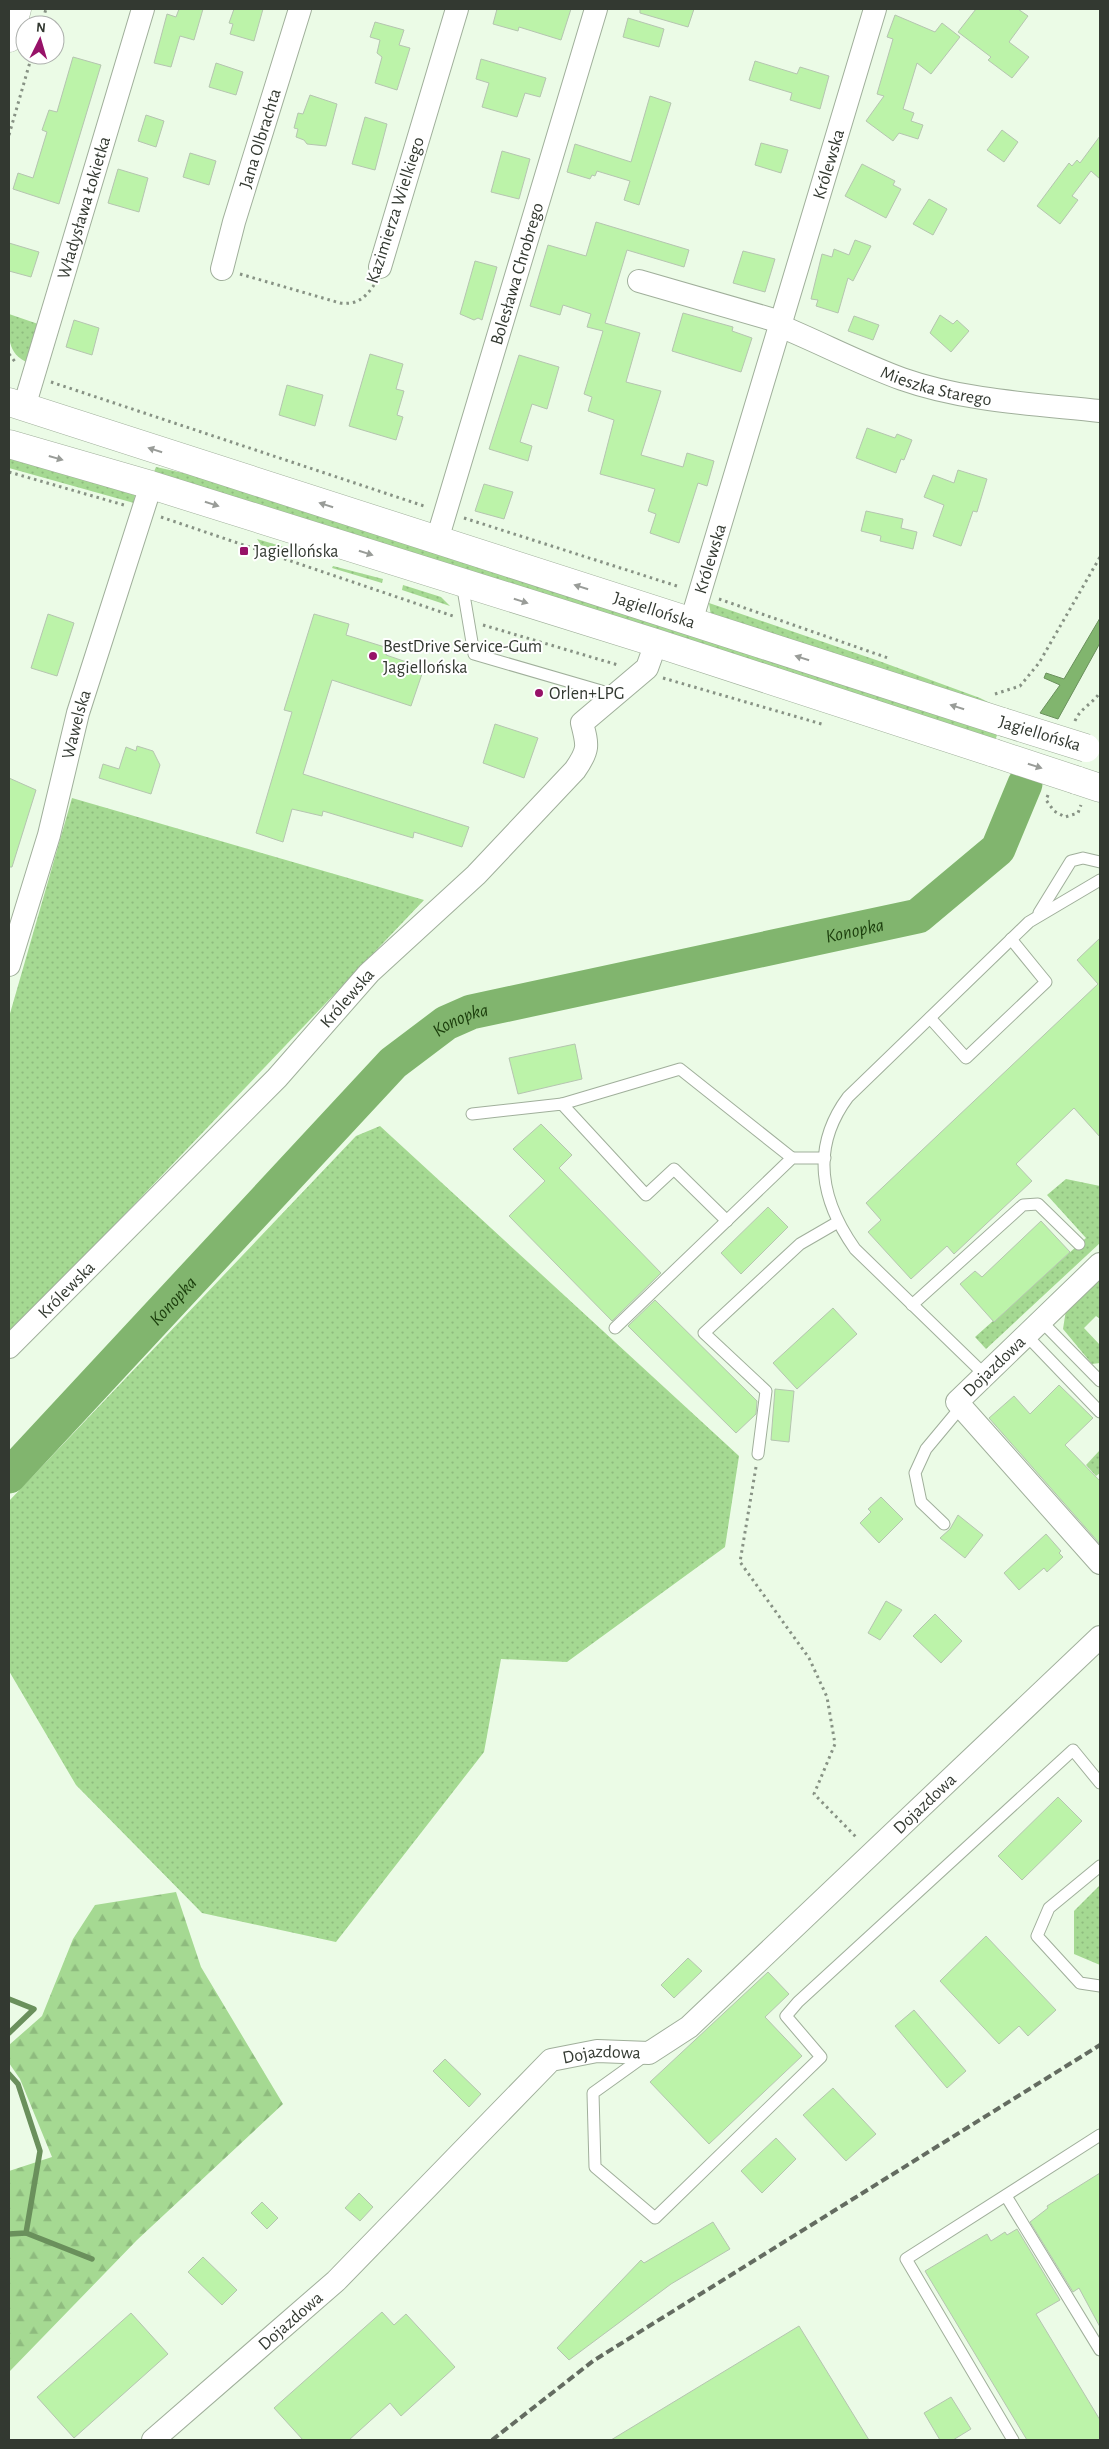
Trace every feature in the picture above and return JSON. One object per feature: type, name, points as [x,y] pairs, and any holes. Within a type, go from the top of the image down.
[{"type":"main road","points":[[9,38],[17,9]]},
{"type":"main road","name":"Jagiellońska","points":[[14,402],[691,622],[999,711],[1093,750]]},
{"type":"main road","name":"Jagiellońska","points":[[9,444],[151,484],[656,643],[1088,784]]},
{"type":"street","name":"Władysława Łokietka","points":[[14,402],[143,9]]},
{"type":"street","name":"Jana Olbrachta","points":[[222,270],[234,222],[300,9]]},
{"type":"street","name":"Kazimierza Wielkiego","points":[[380,267],[457,9]]},
{"type":"street","name":"Bolesława Chrobrego","points":[[438,540],[596,9]]},
{"type":"street","name":"Królewska","points":[[691,622],[875,9]]},
{"type":"street","points":[[639,281],[780,324]]},
{"type":"street","name":"Mieszka Starego","points":[[780,324],[902,378],[932,387],[1038,404],[1100,411]]},
{"type":"street","name":"Wawelska","points":[[9,965],[49,835],[78,713],[151,484]]},
{"type":"street","name":"Królewska","points":[[9,1347],[277,1078],[369,973],[476,875],[575,770],[585,755],[588,744],[582,723],[647,668],[656,643]]},
{"type":"street","name":"Dojazdowa","points":[[1100,1264],[956,1402],[1100,1563]]},
{"type":"street","name":"Dojazdowa","points":[[153,2440],[336,2281],[551,2060],[597,2051],[649,2053],[689,2027],[1100,1637]]},
{"type":"lane","points":[[462,583],[474,654],[615,695]]},
{"type":"lane","points":[[1037,916],[1071,862],[1083,858],[1100,862]]},
{"type":"lane","points":[[985,1375],[855,1250],[838,1222],[826,1190],[825,1158],[830,1130],[838,1111],[848,1097],[1011,939],[1037,916],[1100,880]]},
{"type":"lane","points":[[930,1018],[966,1058],[1046,982],[1011,939]]},
{"type":"lane","points":[[472,1114],[562,1104],[680,1069],[792,1158],[825,1158]]},
{"type":"lane","points":[[562,1104],[646,1195],[674,1169],[727,1221]]},
{"type":"lane","points":[[615,1328],[792,1158]]},
{"type":"lane","points":[[912,1305],[1023,1205],[1038,1204],[1079,1244]]},
{"type":"lane","points":[[758,1452],[766,1391],[704,1333],[800,1244],[838,1222]]},
{"type":"lane","points":[[1034,1328],[1100,1380]]},
{"type":"lane","points":[[1034,1328],[1100,1412]]},
{"type":"lane","points":[[944,1524],[921,1502],[915,1473],[926,1448],[961,1407]]},
{"type":"lane","points":[[649,2053],[592,2094],[595,2167],[655,2218],[822,2057],[786,2016],[798,2002],[1074,1750],[1100,1783]]},
{"type":"lane","points":[[1100,1866],[1049,1908],[1036,1936],[1080,1983],[1100,1986]]},
{"type":"lane","points":[[1012,2440],[906,2259],[1100,2135]]},
{"type":"lane","points":[[1006,2196],[1100,2350]]},
{"type":"path","points":[[9,135],[29,65]]},
{"type":"path","name":"Kazimierza Wielkiego","points":[[222,270],[340,303],[351,304],[362,300],[374,286],[380,267]]},
{"type":"path","points":[[44,380],[429,507]]},
{"type":"path","points":[[9,472],[143,511],[468,621],[776,712],[832,726]]},
{"type":"path","points":[[456,516],[683,588]]},
{"type":"path","points":[[999,711],[987,696],[1020,686],[1038,663],[1100,557]]},
{"type":"path","points":[[718,598],[898,662]]},
{"type":"path","points":[[758,1452],[740,1562],[809,1658],[827,1697],[835,1744],[814,1794],[872,1854]]},
{"type":"green space","points":[[9,314],[41,325],[29,363],[16,355],[10,343]]},
{"type":"green space","points":[[9,457],[135,495],[134,503],[9,468]]},
{"type":"green space","points":[[156,467],[206,478],[999,730],[994,743],[153,474]]},
{"type":"green space","points":[[257,539],[301,552],[299,556],[261,545]]},
{"type":"green space","points":[[333,566],[383,579],[382,583],[332,568]]},
{"type":"green space","points":[[403,585],[441,597],[450,606],[402,590]]},
{"type":"green space","points":[[709,603],[879,661],[980,698],[1002,709],[711,616]]},
{"type":"green space","points":[[72,798],[424,900],[9,1336],[9,1017]]},
{"type":"green space","points":[[380,1126],[739,1456],[725,1547],[567,1662],[501,1659],[484,1752],[336,1942],[202,1913],[76,1785],[9,1671],[9,1501],[356,1136]]},
{"type":"green space","points":[[1066,1179],[1100,1186],[1100,1243],[986,1349],[975,1337],[1086,1238],[1047,1195]]},
{"type":"green space","points":[[1100,1277],[1100,1319],[1096,1316],[1084,1328],[1100,1345],[1100,1363],[1092,1364],[1063,1329],[1066,1310]]},
{"type":"green space","points":[[1100,1450],[1100,1473],[1096,1476],[1086,1465]]},
{"type":"green space","points":[[1100,1885],[1100,1965],[1074,1954],[1074,1911]]},
{"type":"green space","points":[[176,1892],[201,1967],[283,2104],[137,2240],[9,2372],[9,2171],[52,2157],[20,2079],[9,2063],[9,2045],[42,2016],[73,1939],[95,1905]]},
{"type":"shaded area","points":[[1100,618],[1100,643],[1058,719],[1040,713],[1060,685],[1044,678],[1046,673],[1064,679]]},
{"type":"building","points":[[179,9],[203,9],[194,40],[180,36],[171,67],[154,63],[167,14],[176,17]]},
{"type":"building","points":[[234,9],[263,9],[254,41],[230,34],[233,24],[229,23]]},
{"type":"building","points":[[497,9],[571,9],[561,40],[519,27],[518,31],[493,24]]},
{"type":"building","points":[[640,9],[694,9],[688,27],[640,13]]},
{"type":"building","points":[[976,9],[1018,9],[1028,16],[1009,42],[1029,57],[1012,78],[988,60],[991,57],[958,32]]},
{"type":"building","points":[[895,15],[935,32],[942,23],[960,37],[931,74],[917,63],[903,109],[914,113],[911,121],[923,125],[918,139],[899,133],[893,141],[866,121],[884,96],[877,94],[893,39],[887,37]]},
{"type":"building","points":[[628,18],[664,29],[659,47],[623,37]]},
{"type":"building","points":[[375,22],[404,30],[399,45],[410,48],[397,90],[375,83],[382,57],[377,53],[380,40],[370,37]]},
{"type":"building","points":[[73,57],[101,65],[59,204],[13,189],[18,173],[33,178],[47,132],[42,130],[49,110],[57,112]]},
{"type":"building","points":[[481,59],[546,78],[540,97],[525,93],[517,117],[482,107],[489,83],[476,79]]},
{"type":"building","points":[[755,61],[797,74],[800,67],[829,76],[820,109],[790,100],[792,93],[749,80]]},
{"type":"building","points":[[216,63],[243,72],[236,95],[209,87]]},
{"type":"building","points":[[310,95],[337,104],[326,146],[307,144],[304,140],[296,137],[298,129],[294,128],[298,113],[303,114]]},
{"type":"building","points":[[650,96],[671,103],[639,205],[624,200],[630,181],[597,171],[595,176],[592,175],[590,179],[567,172],[575,144],[631,162]]},
{"type":"building","points":[[146,115],[164,121],[156,147],[138,141]]},
{"type":"building","points":[[365,117],[387,124],[375,170],[352,164]]},
{"type":"building","points":[[1002,130],[1018,142],[1004,162],[987,150]]},
{"type":"building","points":[[1100,136],[1100,179],[1091,171],[1072,196],[1078,200],[1060,224],[1037,206],[1069,163],[1072,166],[1077,160],[1080,163]]},
{"type":"building","points":[[761,143],[788,150],[781,173],[755,165]]},
{"type":"building","points":[[502,151],[530,159],[519,199],[491,192]]},
{"type":"building","points":[[190,153],[216,161],[209,185],[183,177]]},
{"type":"building","points":[[862,164],[895,181],[893,185],[901,189],[886,218],[845,196]]},
{"type":"building","points":[[118,169],[148,178],[139,212],[108,203]]},
{"type":"building","points":[[929,199],[947,209],[933,235],[913,224]]},
{"type":"building","points":[[596,222],[689,250],[684,267],[627,250],[605,323],[640,333],[626,382],[661,391],[641,455],[683,467],[687,453],[714,461],[707,486],[698,483],[679,543],[650,533],[656,514],[648,511],[655,489],[600,474],[614,420],[588,411],[592,397],[584,394],[603,331],[587,327],[591,314],[563,305],[560,315],[530,306],[548,245],[586,256]]},
{"type":"building","points":[[855,240],[871,246],[853,281],[848,278],[838,313],[816,306],[818,300],[811,299],[822,254],[832,257],[834,249],[849,255]]},
{"type":"building","points":[[9,243],[39,252],[31,277],[9,271]]},
{"type":"building","points":[[743,251],[775,259],[765,292],[733,283]]},
{"type":"building","points":[[475,261],[497,267],[482,320],[478,318],[474,320],[460,314]]},
{"type":"building","points":[[683,313],[733,327],[732,331],[752,338],[741,372],[672,351]]},
{"type":"building","points":[[940,315],[953,324],[957,320],[969,331],[951,352],[930,333]]},
{"type":"building","points":[[854,316],[879,325],[873,340],[848,331]]},
{"type":"building","points":[[74,320],[99,328],[92,355],[66,347]]},
{"type":"building","points":[[370,354],[403,364],[396,389],[404,391],[397,415],[403,417],[396,440],[349,426]]},
{"type":"building","points":[[519,355],[559,367],[547,409],[532,404],[520,442],[532,446],[528,461],[489,449]]},
{"type":"building","points":[[287,385],[323,395],[315,426],[279,415]]},
{"type":"building","points":[[867,428],[895,438],[897,434],[912,440],[904,460],[901,459],[896,473],[856,458]]},
{"type":"building","points":[[958,470],[987,479],[977,512],[973,511],[961,546],[933,536],[944,505],[924,497],[933,475],[954,483]]},
{"type":"building","points":[[484,484],[513,492],[504,519],[475,511]]},
{"type":"building","points":[[866,511],[903,519],[901,528],[917,532],[913,549],[880,541],[881,536],[861,531]]},
{"type":"building","points":[[48,614],[74,623],[57,676],[31,668]]},
{"type":"building","points":[[314,614],[349,624],[346,635],[388,648],[386,655],[424,668],[411,706],[332,680],[303,774],[469,827],[462,847],[414,832],[413,838],[323,811],[322,816],[292,809],[283,842],[256,833],[292,712],[284,710]]},
{"type":"building","points":[[495,724],[538,738],[524,778],[483,763]]},
{"type":"building","points":[[137,746],[153,751],[160,765],[151,794],[99,778],[103,764],[119,769],[126,747],[136,751]]},
{"type":"building","points":[[9,778],[36,790],[12,867],[9,867]]},
{"type":"building","points":[[1100,938],[1100,1137],[1074,1108],[1016,1164],[1032,1181],[954,1254],[947,1246],[911,1279],[868,1232],[881,1220],[866,1203],[1098,984],[1077,960]]},
{"type":"building","points":[[575,1044],[582,1079],[518,1094],[509,1058]]},
{"type":"building","points":[[541,1124],[572,1155],[559,1168],[661,1273],[612,1321],[509,1216],[545,1181],[513,1149]]},
{"type":"building","points":[[768,1207],[788,1227],[741,1274],[721,1253]]},
{"type":"building","points":[[1041,1221],[1070,1252],[994,1322],[960,1284],[975,1271],[982,1277]]},
{"type":"building","points":[[655,1300],[757,1401],[756,1414],[736,1433],[628,1326]]},
{"type":"building","points":[[833,1308],[857,1334],[797,1389],[773,1363]]},
{"type":"building","points":[[1059,1385],[1093,1418],[1065,1445],[1100,1481],[1100,1544],[989,1418],[1014,1396],[1030,1414]]},
{"type":"building","points":[[775,1389],[794,1391],[789,1442],[771,1440]]},
{"type":"building","points":[[881,1497],[903,1519],[879,1543],[860,1523],[871,1512],[868,1509]]},
{"type":"building","points":[[958,1515],[983,1535],[965,1558],[940,1538],[950,1529]]},
{"type":"building","points":[[1046,1534],[1061,1551],[1059,1553],[1063,1557],[1047,1572],[1044,1568],[1019,1590],[1004,1573]]},
{"type":"building","points":[[886,1601],[902,1610],[880,1640],[868,1633]]},
{"type":"building","points":[[935,1614],[962,1641],[941,1663],[913,1636]]},
{"type":"building","points":[[1058,1797],[1082,1821],[1022,1880],[998,1856]]},
{"type":"building","points":[[986,1936],[1056,2010],[1028,2036],[1019,2026],[999,2044],[940,1981]]},
{"type":"building","points":[[688,1958],[702,1971],[674,1998],[661,1985]]},
{"type":"building","points":[[768,1972],[789,1994],[765,2017],[802,2056],[709,2144],[650,2082]]},
{"type":"building","points":[[914,2010],[966,2071],[947,2088],[895,2026]]},
{"type":"building","points":[[445,2059],[481,2094],[469,2107],[433,2071]]},
{"type":"building","points":[[833,2088],[876,2134],[846,2161],[803,2115]]},
{"type":"building","points":[[776,2138],[796,2159],[762,2193],[741,2171]]},
{"type":"building","points":[[1100,2173],[1100,2327],[1079,2288],[1073,2292],[1030,2222],[1048,2208],[1047,2206]]},
{"type":"building","points":[[359,2193],[373,2207],[360,2221],[345,2208]]},
{"type":"building","points":[[262,2202],[278,2218],[267,2229],[251,2213]]},
{"type":"building","points":[[713,2222],[730,2249],[671,2284],[569,2360],[557,2348],[641,2260],[644,2263]]},
{"type":"building","points":[[1017,2229],[1060,2300],[1036,2314],[1100,2420],[1100,2440],[1027,2440],[925,2271],[987,2234],[991,2241],[1005,2232],[1007,2235]]},
{"type":"building","points":[[203,2257],[237,2290],[222,2305],[188,2272]]},
{"type":"building","points":[[382,2312],[394,2325],[406,2314],[455,2367],[401,2416],[390,2403],[349,2440],[303,2440],[274,2408]]},
{"type":"building","points":[[131,2313],[168,2354],[74,2438],[37,2397]]},
{"type":"building","points":[[799,2326],[869,2440],[611,2440]]},
{"type":"building","points":[[951,2397],[971,2429],[953,2440],[940,2440],[924,2413]]},
{"type":"waterway","name":"Konopka","points":[[9,1476],[393,1063],[446,1023],[471,1012],[918,916],[998,849],[1025,784]]},
{"type":"waterway","points":[[9,1999],[34,2009],[9,2033]]},
{"type":"waterway","points":[[9,2074],[18,2084],[40,2151],[26,2233],[9,2234]]},
{"type":"waterway","points":[[26,2233],[92,2259]]},
{"type":"railway","points":[[492,2440],[593,2361],[1100,2045]]},
{"type":"place","name":"Jagiellońska","points":[[244,551]]},
{"type":"place","name":"BestDrive Service-Gum Jagiellońska","points":[[373,656]]},
{"type":"place","name":"Orlen+LPG","points":[[539,693]]}]
